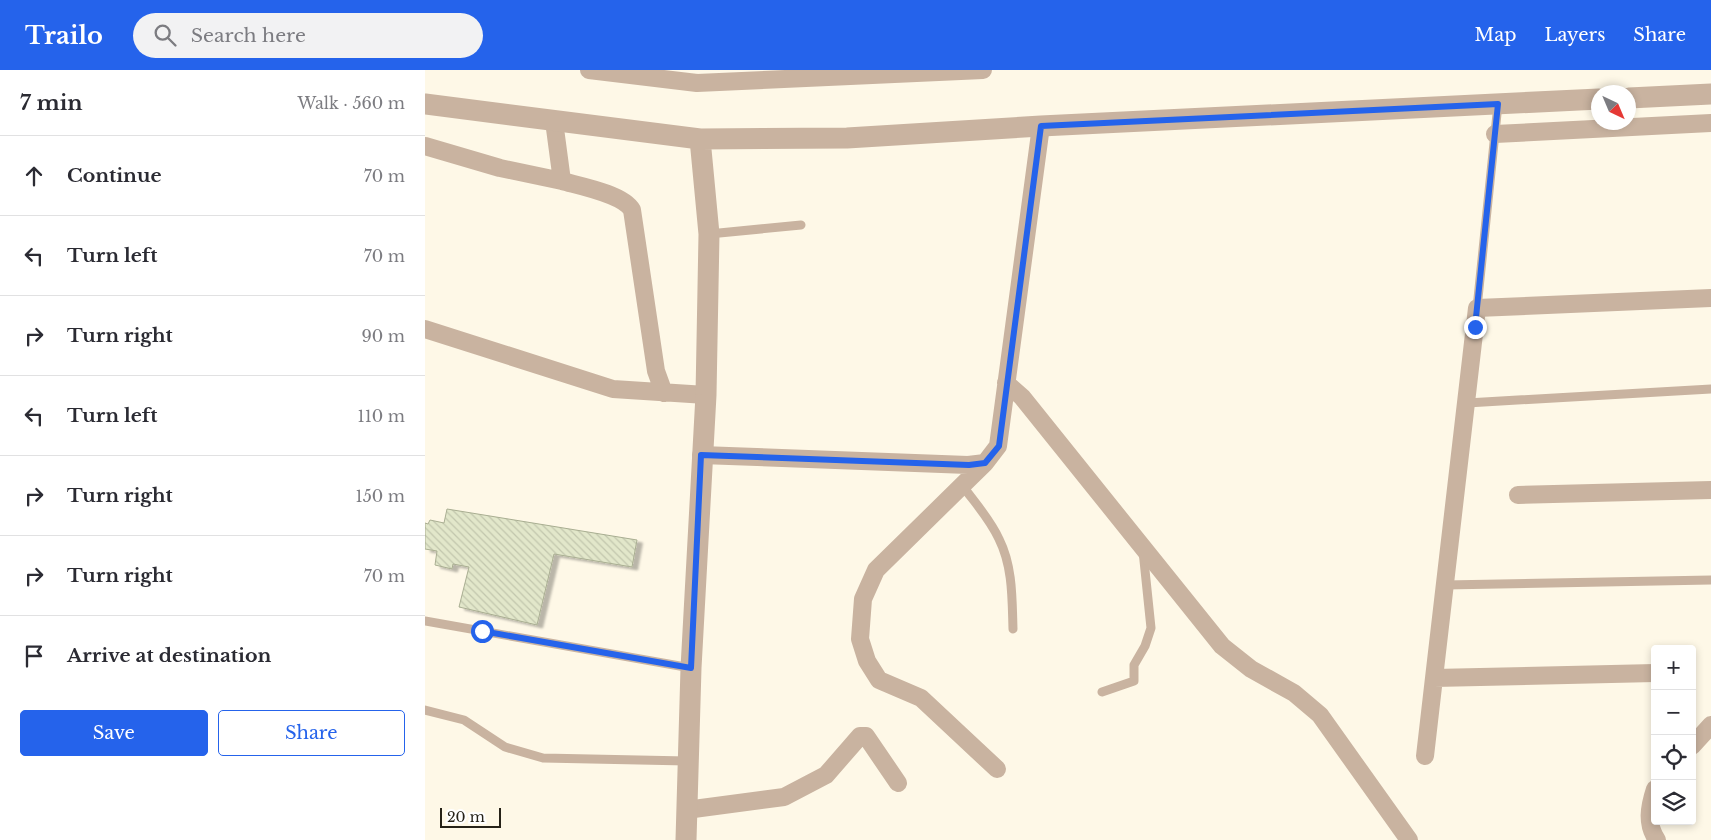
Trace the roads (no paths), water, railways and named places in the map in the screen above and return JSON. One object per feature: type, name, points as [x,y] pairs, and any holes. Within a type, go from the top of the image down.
[{"type":"street","points":[[589,70],[697,83],[983,70]]},
{"type":"street","points":[[1636,98],[1711,94]]},
{"type":"street","points":[[425,104],[700,139],[847,138],[1041,126],[1591,99]]},
{"type":"street","points":[[554,121],[562,181]]},
{"type":"street","points":[[1495,134],[1711,124]]},
{"type":"street","points":[[997,769],[921,698],[879,680],[867,661],[860,639],[863,600],[877,570],[985,463],[999,446],[1041,126]]},
{"type":"street","points":[[686,840],[691,668],[701,455],[706,395],[709,234],[700,139]]},
{"type":"street","points":[[425,146],[499,168],[562,181],[619,199],[629,205],[632,210],[655,371],[663,393]]},
{"type":"street","points":[[1425,756],[1477,308],[1711,298]]},
{"type":"street","points":[[425,329],[613,389],[706,395]]},
{"type":"street","points":[[1006,383],[1022,397],[1222,646],[1251,669],[1294,693],[1320,715],[1409,840]]},
{"type":"street","points":[[701,455],[969,465],[985,463]]},
{"type":"street","points":[[1518,495],[1711,490]]},
{"type":"street","points":[[1434,678],[1651,673]]},
{"type":"street","points":[[1696,742],[1711,725]]},
{"type":"street","points":[[686,810],[785,797],[825,775],[859,736],[866,736],[899,782]]},
{"type":"street","points":[[1651,800],[1648,809],[1652,833],[1657,840]]},
{"type":"lane","points":[[1477,308],[1498,104]]},
{"type":"lane","points":[[709,234],[801,225]]},
{"type":"lane","points":[[1467,403],[1711,389]]},
{"type":"lane","points":[[962,486],[990,523],[1005,555],[1011,589],[1013,629]]},
{"type":"lane","points":[[1102,692],[1134,681],[1134,665],[1145,646],[1151,628],[1142,546]]},
{"type":"lane","points":[[1445,585],[1711,580]]},
{"type":"lane","points":[[425,621],[691,668]]},
{"type":"lane","points":[[425,710],[465,720],[505,747],[543,758],[687,761]]}]
